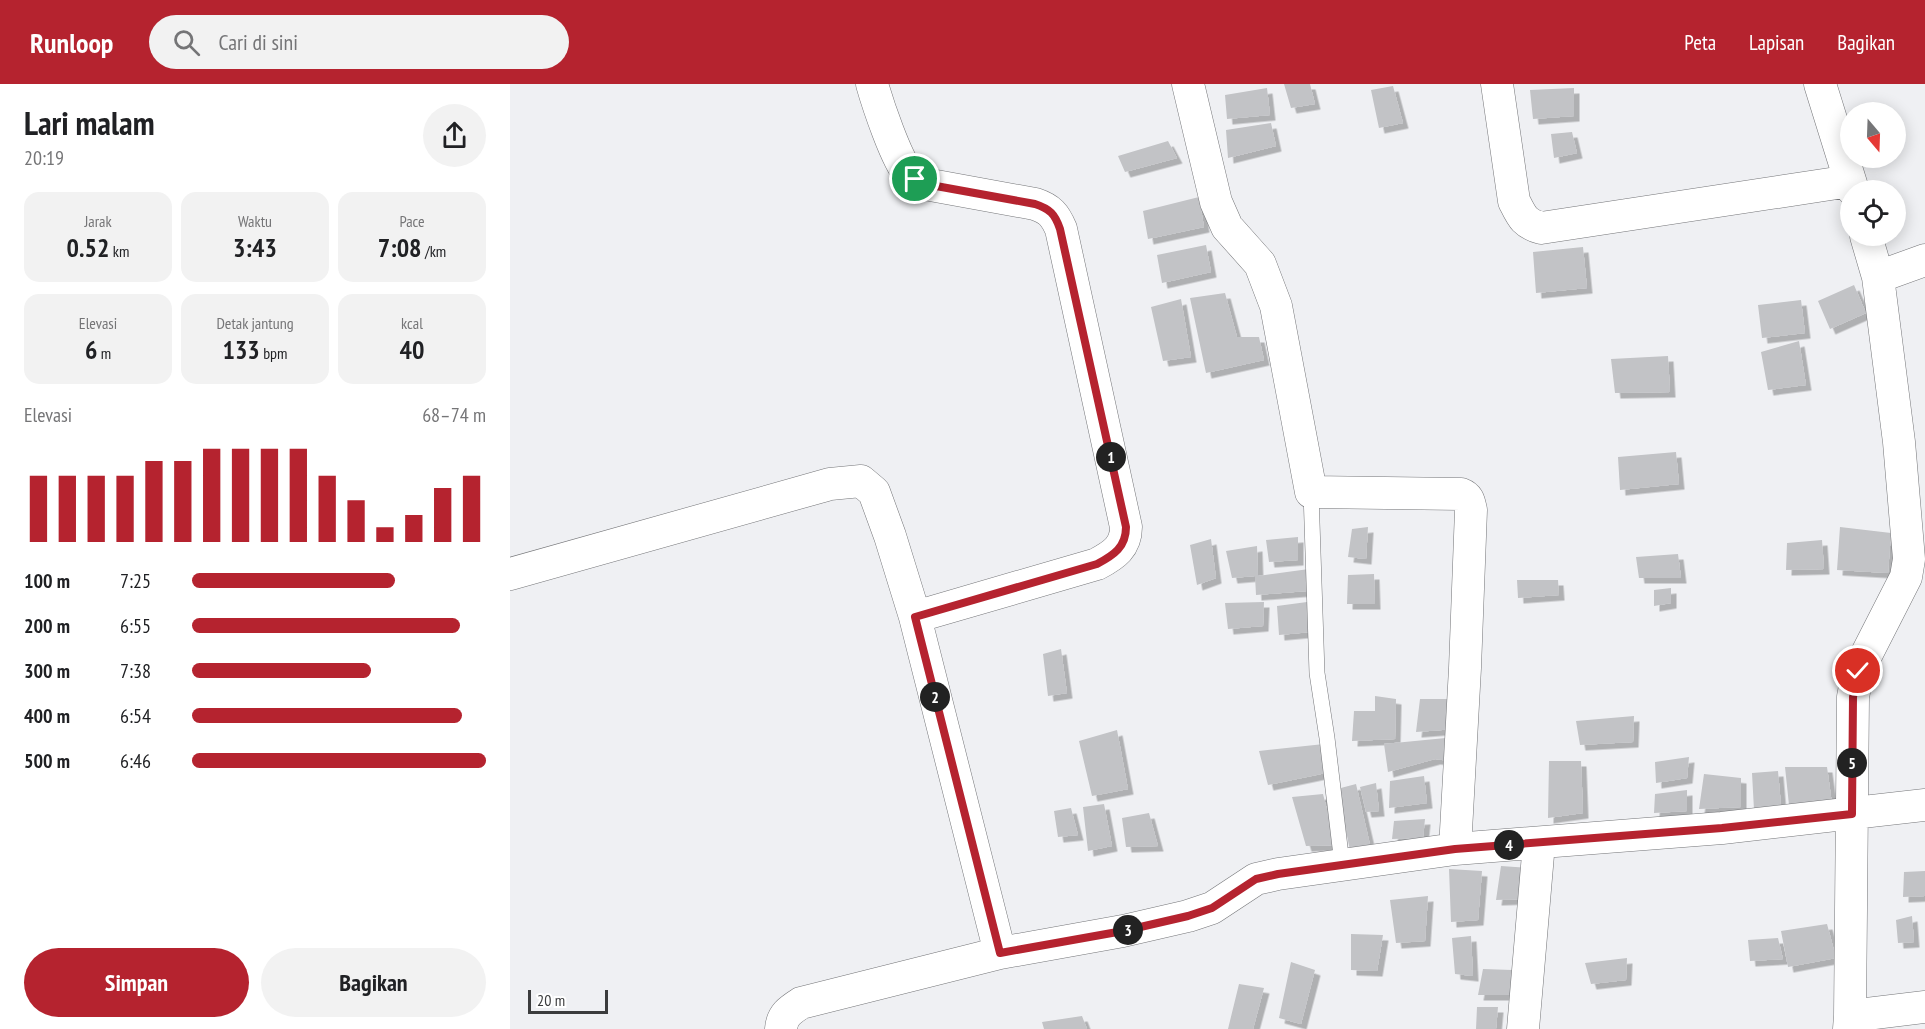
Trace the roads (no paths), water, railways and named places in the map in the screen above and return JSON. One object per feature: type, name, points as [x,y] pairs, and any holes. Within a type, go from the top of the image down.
[{"type":"street","points":[[872,84],[896,150],[907,172],[915,179],[925,184],[1035,204],[1048,208],[1055,216],[1060,229],[1126,527],[1126,539],[1113,556],[1097,564],[915,617]]},
{"type":"street","points":[[1188,84],[1216,202],[1222,218],[1227,227],[1260,264],[1276,306],[1311,492],[1461,494],[1469,500],[1471,510],[1466,656],[1455,849]]},
{"type":"street","points":[[1497,84],[1514,201],[1521,216],[1529,224],[1541,228],[1840,187]]},
{"type":"street","points":[[1820,84],[1849,180]]},
{"type":"street","points":[[1869,246],[1878,277],[1899,442],[1909,559],[1906,577],[1858,671],[1853,697],[1850,1023],[1925,1007]]},
{"type":"street","points":[[1878,277],[1925,260]]},
{"type":"street","points":[[510,574],[830,484],[861,481],[874,492],[915,617],[1000,953]]},
{"type":"street","points":[[781,1029],[788,1011],[801,1003],[1000,953],[1123,931],[1188,916],[1212,908],[1256,879],[1278,874],[1455,849],[1722,828],[1925,805]]},
{"type":"street","points":[[1524,1029],[1539,843]]},
{"type":"lane","points":[[1311,492],[1317,673],[1342,864]]}]
